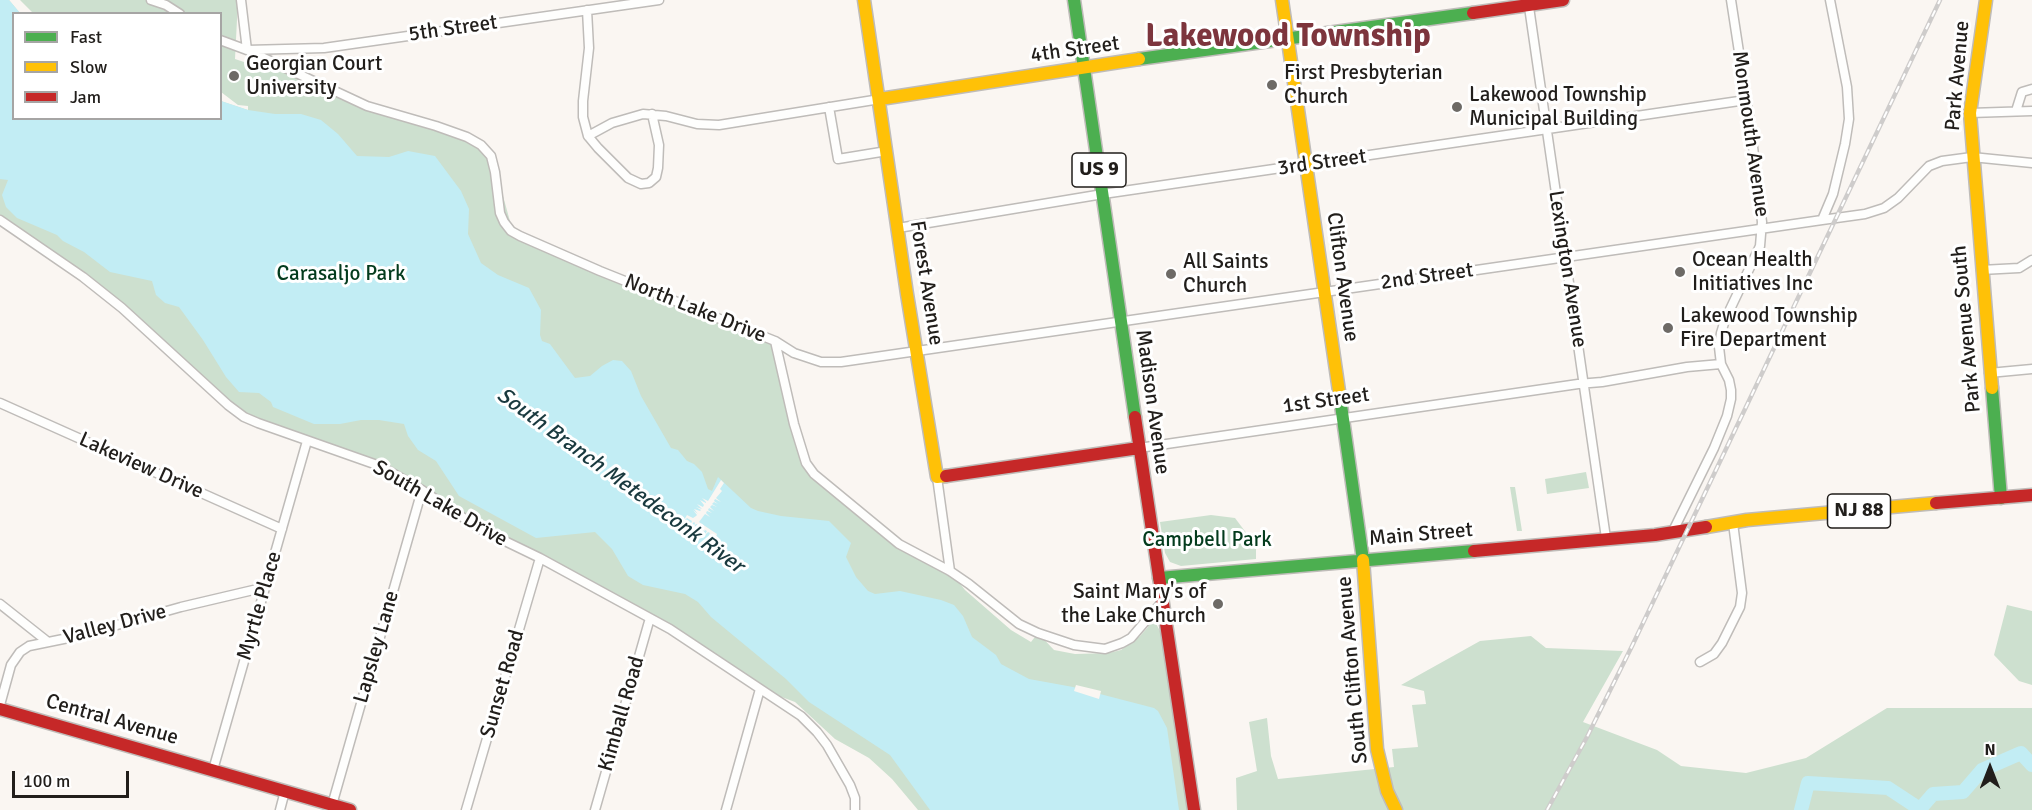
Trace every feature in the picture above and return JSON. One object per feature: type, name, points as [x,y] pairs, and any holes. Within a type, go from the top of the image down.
[{"type":"main road","name":"Forest Avenue","points":[[864,0],[937,477]]},
{"type":"main road","name":"Madison Avenue","points":[[1074,0],[1194,810]]},
{"type":"main road","name":"Clifton Avenue","points":[[1282,0],[1364,560]]},
{"type":"main road","name":"4th Street","points":[[880,99],[1528,2],[1563,0]]},
{"type":"main road","name":"Park Avenue","points":[[1972,157],[1970,113],[1986,0]]},
{"type":"main road","name":"Park Avenue South","points":[[1972,157],[2001,498]]},
{"type":"main road","name":"1st Street","points":[[937,477],[1139,448]]},
{"type":"main road","name":"NJ 88","points":[[1733,523],[2032,495]]},
{"type":"main road","name":"Main Street","points":[[1159,578],[1672,533],[1733,523]]},
{"type":"main road","name":"South Clifton Avenue","points":[[1364,560],[1377,749],[1387,791],[1396,810]]},
{"type":"main road","name":"Central Avenue","points":[[0,707],[351,810]]},
{"type":"street","points":[[151,0],[177,12]]},
{"type":"street","points":[[241,0],[247,50]]},
{"type":"street","name":"5th Street","points":[[247,50],[324,48],[659,0]]},
{"type":"street","name":"Monmouth Avenue","points":[[1672,533],[1714,448],[1727,416],[1731,390],[1721,364],[1719,347],[1725,320],[1760,246],[1762,228],[1731,0]]},
{"type":"street","points":[[1822,220],[1833,194],[1845,144],[1848,118],[1847,87],[1830,0]]},
{"type":"street","name":"Lexington Avenue","points":[[1528,2],[1606,538]]},
{"type":"street","points":[[587,10],[589,48],[583,117],[588,136],[628,178],[641,184],[649,183],[656,177],[658,146],[652,114],[630,117],[612,123],[588,136]]},
{"type":"street","name":"North Lake Drive","points":[[222,41],[247,50],[367,106],[467,137],[481,145],[491,156],[500,213],[511,231],[600,271],[775,341],[794,424],[806,463],[814,474],[899,544],[950,571],[1019,624],[1056,640],[1105,649],[1131,638],[1163,601]]},
{"type":"street","points":[[2016,111],[2022,92],[2032,89]]},
{"type":"street","name":"4th Street","points":[[652,114],[697,124],[719,125],[880,99]]},
{"type":"street","name":"3rd Street","points":[[898,228],[1103,194],[1746,100]]},
{"type":"street","points":[[829,107],[838,159],[887,151]]},
{"type":"street","points":[[1970,113],[2032,111]]},
{"type":"street","points":[[1822,220],[1865,214],[1884,208],[1898,198],[1929,166],[1942,161],[1972,157],[2032,164]]},
{"type":"street","name":"South Lake Drive","points":[[0,220],[83,277],[122,308],[228,405],[258,423],[380,466],[422,490],[480,529],[540,558],[670,629],[801,716],[827,745],[850,785],[855,798],[855,810]]},
{"type":"street","name":"2nd Street","points":[[775,341],[794,353],[821,362],[841,362],[1822,220]]},
{"type":"street","points":[[1982,270],[2019,268],[2032,260]]},
{"type":"street","name":"1st Street","points":[[1139,448],[1721,364]]},
{"type":"street","points":[[1989,373],[2032,369]]},
{"type":"street","name":"Lakeview Drive","points":[[0,403],[282,529]]},
{"type":"street","name":"Myrtle Place","points":[[213,770],[307,441]]},
{"type":"street","name":"Forest Avenue","points":[[937,477],[950,571]]},
{"type":"street","name":"Lapsley Lane","points":[[332,805],[422,490]]},
{"type":"street","points":[[1700,662],[1714,654],[1722,643],[1740,607],[1742,593],[1733,523]]},
{"type":"street","name":"Sunset Road","points":[[466,810],[540,558]]},
{"type":"street","name":"Valley Drive","points":[[0,707],[14,659],[29,646],[78,636],[181,607],[266,587]]},
{"type":"street","points":[[0,604],[48,642]]},
{"type":"street","name":"Kimball Road","points":[[595,810],[650,618]]},
{"type":"street","points":[[726,810],[760,689]]},
{"type":"street","points":[[280,810],[285,791]]},
{"type":"green space","name":"Carasaljo Park","points":[[0,0],[9,0],[19,12],[12,12],[12,120],[222,120],[222,101],[248,110],[248,106],[238,105],[222,93],[222,12],[32,12],[20,0],[238,0],[235,59],[247,63],[247,50],[360,103],[467,137],[493,160],[513,232],[775,341],[806,463],[925,563],[950,571],[965,590],[1011,630],[1031,642],[1038,633],[1054,650],[1075,654],[1109,653],[1121,650],[1140,636],[1148,627],[1151,614],[1161,633],[1190,810],[918,810],[892,779],[869,758],[835,739],[795,702],[760,689],[670,629],[480,529],[380,466],[244,417],[122,308],[0,220]]},
{"type":"green space","points":[[1586,472],[1589,488],[1547,494],[1545,479]]},
{"type":"green space","points":[[1510,487],[1515,487],[1522,531],[1517,531]]},
{"type":"green space","name":"Campbell Park","points":[[1211,515],[1235,518],[1256,546],[1256,559],[1181,566],[1170,562],[1165,553],[1160,522]]},
{"type":"green space","points":[[2007,605],[2032,611],[2032,685],[2019,681],[1994,655]]},
{"type":"green space","points":[[1531,636],[1546,648],[1623,651],[1583,722],[1657,750],[1681,766],[1746,773],[1806,758],[1887,708],[2032,708],[2032,810],[1237,810],[1236,778],[1257,771],[1249,722],[1267,718],[1271,756],[1278,779],[1394,767],[1392,749],[1418,747],[1412,705],[1426,704],[1424,691],[1401,685],[1480,641]]},
{"type":"water","name":"Carasaljo Park","points":[[0,0],[9,0],[19,12],[12,12],[12,120],[222,120],[222,101],[248,110],[275,114],[301,114],[321,120],[338,134],[357,156],[389,157],[408,151],[435,156],[461,191],[469,209],[468,234],[481,263],[498,275],[529,288],[541,310],[540,335],[542,341],[550,344],[575,378],[590,376],[613,360],[622,361],[631,371],[641,396],[671,448],[678,450],[687,461],[702,472],[708,489],[712,491],[718,477],[751,508],[758,511],[829,521],[851,543],[846,557],[856,577],[868,591],[875,594],[900,591],[954,605],[963,616],[972,637],[996,655],[1001,664],[1029,679],[1073,687],[1154,708],[1167,728],[1179,810],[930,810],[890,755],[809,702],[786,679],[711,617],[698,602],[685,594],[643,585],[628,576],[612,549],[595,532],[536,538],[459,496],[436,461],[418,450],[408,436],[404,424],[361,420],[340,424],[314,424],[273,407],[271,402],[259,393],[239,392],[226,377],[179,307],[165,303],[156,295],[152,281],[110,272],[57,235],[17,218],[6,207],[2,195],[8,180],[0,179]]},
{"type":"pier","points":[[721,480],[724,483],[720,489],[722,491],[716,498],[721,502],[715,499],[714,501],[718,504],[714,502],[712,504],[717,507],[712,505],[710,507],[714,511],[709,508],[708,510],[712,513],[707,511],[706,513],[710,517],[705,514],[699,522],[717,534],[716,537],[711,534],[708,538],[710,533],[704,536],[707,531],[705,530],[702,534],[704,529],[699,526],[696,530],[698,525],[696,524],[693,528],[694,522],[690,526],[692,521],[687,518],[683,522],[687,515],[693,518],[697,515],[693,510],[698,514],[694,509],[701,510],[696,507],[702,509],[697,504],[703,507],[700,500],[706,503],[702,498],[708,501]]},
{"type":"pier","points":[[1076,685],[1101,691],[1099,699],[1074,691]]},
{"type":"waterway","name":"South Branch Metedeconk River","points":[[1801,810],[1808,783],[1888,788],[1920,809],[1933,794],[1963,792],[1982,770],[2021,753],[2032,765]]},
{"type":"railway","points":[[1547,810],[1587,737],[1633,644],[1940,0]]},
{"type":"traffic: fast","points":[[1074,0],[1135,417]]},
{"type":"traffic: fast","points":[[1139,59],[1473,13]]},
{"type":"traffic: fast","points":[[1992,388],[2001,498]]},
{"type":"traffic: fast","points":[[1340,398],[1363,560]]},
{"type":"traffic: fast","points":[[1159,578],[1474,551]]},
{"type":"traffic: slow","points":[[864,0],[907,294],[937,477],[946,476]]},
{"type":"traffic: slow","points":[[1282,0],[1340,398]]},
{"type":"traffic: slow","points":[[1986,0],[1970,113],[1992,388]]},
{"type":"traffic: slow","points":[[880,99],[1139,59]]},
{"type":"traffic: slow","points":[[1706,527],[1747,520],[1936,503]]},
{"type":"traffic: slow","points":[[1363,560],[1377,749],[1387,791],[1396,810]]},
{"type":"traffic: jam","points":[[1473,13],[1563,0]]},
{"type":"traffic: jam","points":[[1135,417],[1194,810]]},
{"type":"traffic: jam","points":[[946,476],[1139,448]]},
{"type":"traffic: jam","points":[[1936,503],[2032,495]]},
{"type":"traffic: jam","points":[[1474,551],[1655,535],[1706,527]]},
{"type":"traffic: jam","points":[[0,709],[350,810]]},
{"type":"place","name":"Georgian Court University","points":[[234,76]]},
{"type":"place","name":"First Presbyterian Church","points":[[1272,85]]},
{"type":"place","name":"Lakewood Township Municipal Building","points":[[1457,107]]},
{"type":"place","name":"Ocean Health Initiatives Inc","points":[[1680,272]]},
{"type":"place","name":"All Saints Church","points":[[1171,274]]},
{"type":"place","name":"Lakewood Township Fire Department","points":[[1668,328]]},
{"type":"place","name":"Saint Mary's of the Lake Church","points":[[1218,604]]},
{"type":"district","name":"Lakewood Township","points":[[1288,37]]}]
